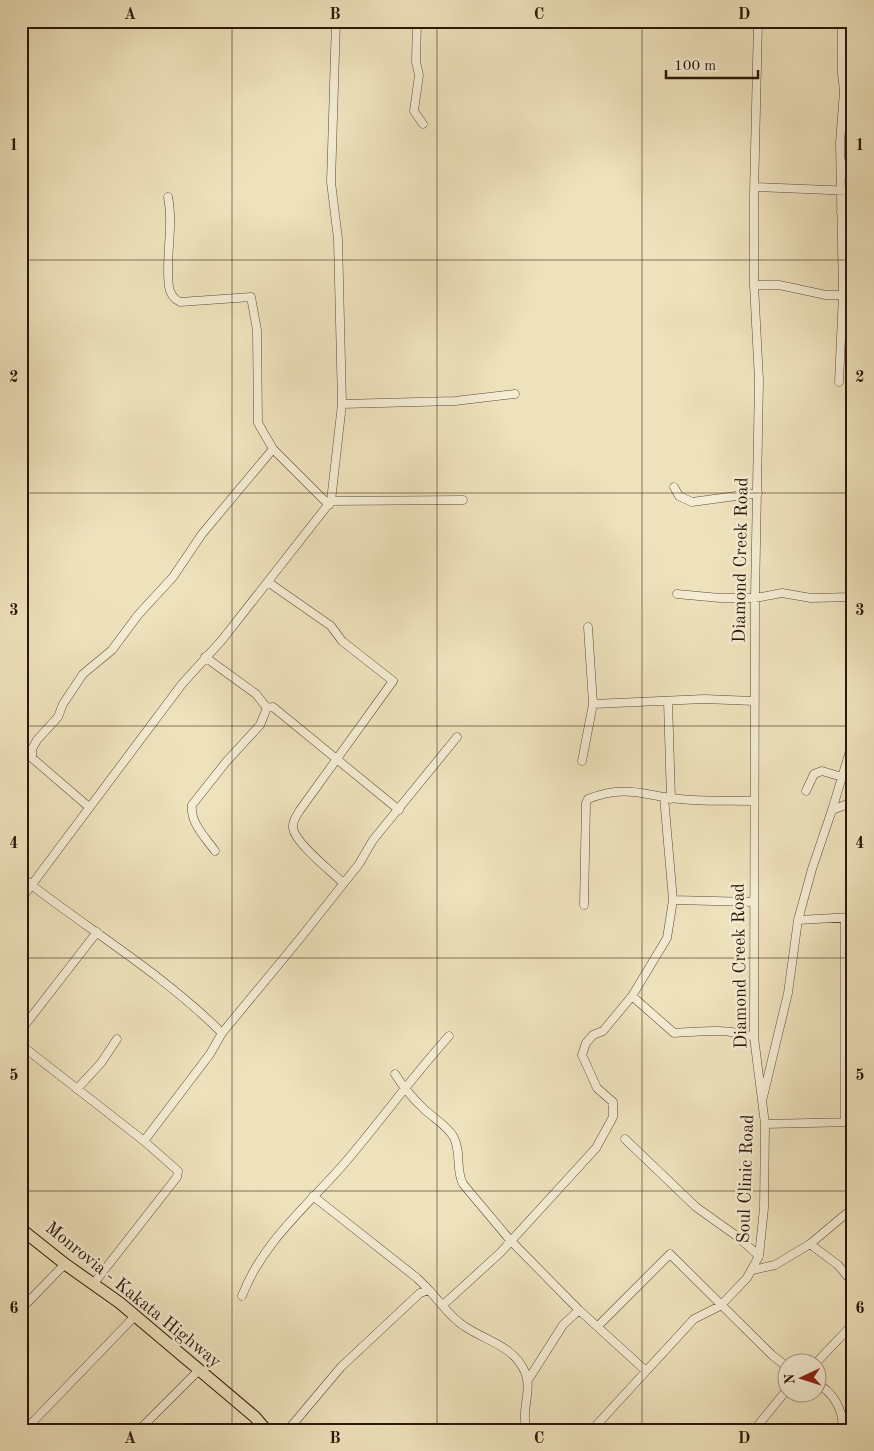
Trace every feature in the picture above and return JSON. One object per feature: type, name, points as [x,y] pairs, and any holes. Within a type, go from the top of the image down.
[{"type":"highway","name":"Monrovia - Kakata Highway","points":[[21,1229],[94,1284],[199,1370],[255,1417],[266,1430]]},
{"type":"street","points":[[21,899],[89,807],[205,657],[222,640],[330,503],[342,404],[338,239],[331,182],[336,21]]},
{"type":"street","points":[[417,21],[416,62],[419,75],[414,111],[423,124]]},
{"type":"street","name":"Diamond Creek Road","points":[[758,21],[754,285],[759,380],[754,701],[754,1036],[763,1099]]},
{"type":"street","points":[[840,382],[843,294],[840,144],[849,90],[842,74],[842,21]]},
{"type":"street","points":[[755,187],[853,190],[844,166],[840,144]]},
{"type":"street","points":[[168,197],[171,232],[169,289],[173,298],[180,302],[251,297],[257,330],[258,423],[273,449],[330,503],[464,500]]},
{"type":"street","points":[[841,211],[853,217]]},
{"type":"street","points":[[754,285],[779,285],[804,292],[853,294]]},
{"type":"street","points":[[342,404],[455,401],[515,394]]},
{"type":"street","points":[[32,758],[32,749],[37,740],[58,717],[63,704],[83,674],[112,650],[138,615],[173,577],[202,534],[273,449]]},
{"type":"street","points":[[674,487],[679,496],[692,502],[758,493]]},
{"type":"street","points":[[268,582],[330,626],[342,641],[393,681],[293,822],[293,829],[300,841],[343,883]]},
{"type":"street","points":[[677,594],[720,598],[755,598],[782,594],[803,598],[853,597]]},
{"type":"street","points":[[582,761],[593,704],[588,627]]},
{"type":"street","points":[[205,657],[256,694],[267,708]]},
{"type":"street","points":[[443,1305],[510,1240],[596,1148],[613,1117],[613,1102],[597,1088],[582,1055],[586,1043],[593,1034],[602,1031],[632,996],[667,938],[673,900],[668,798],[668,700]]},
{"type":"street","points":[[593,704],[668,700],[754,701]]},
{"type":"street","points":[[267,708],[273,708],[399,810]]},
{"type":"street","points":[[215,851],[191,814],[192,805],[226,762],[260,725],[267,708]]},
{"type":"street","points":[[144,1141],[210,1054],[222,1033],[359,864],[373,840],[457,737]]},
{"type":"street","points":[[763,1099],[788,993],[798,920],[812,869],[853,741]]},
{"type":"street","points":[[21,752],[32,758],[89,807]]},
{"type":"street","points":[[806,791],[814,774],[822,771],[842,777]]},
{"type":"street","points":[[584,905],[586,803],[588,798],[632,791],[668,798],[754,801]]},
{"type":"street","points":[[832,810],[853,802]]},
{"type":"street","points":[[21,877],[61,909],[97,932],[163,982],[222,1033]]},
{"type":"street","points":[[673,900],[754,902]]},
{"type":"street","points":[[765,1124],[849,1122],[849,917],[798,920]]},
{"type":"street","points":[[21,1030],[97,932]]},
{"type":"street","points":[[632,996],[674,1033],[715,1030],[754,1036]]},
{"type":"street","points":[[242,1296],[250,1275],[262,1256],[313,1196],[342,1166],[449,1036]]},
{"type":"street","points":[[77,1089],[101,1063],[117,1039]]},
{"type":"street","points":[[21,1045],[144,1141],[179,1174],[94,1284]]},
{"type":"street","points":[[395,1074],[405,1091],[448,1129],[455,1139],[458,1154],[458,1176],[510,1240],[579,1310],[646,1371]]},
{"type":"street","name":"Soul Clinic Road","points":[[592,1430],[694,1319],[720,1306],[753,1270],[759,1256],[764,1208],[765,1124],[763,1099]]},
{"type":"street","points":[[625,1139],[696,1207],[738,1237],[759,1256]]},
{"type":"street","points":[[313,1196],[417,1278],[463,1326],[510,1352],[524,1370],[528,1380],[525,1416],[527,1430]]},
{"type":"street","points":[[753,1270],[775,1266],[810,1244],[853,1208]]},
{"type":"street","points":[[810,1244],[838,1265],[853,1284]]},
{"type":"street","points":[[598,1326],[668,1254],[776,1358]]},
{"type":"street","points":[[21,1309],[66,1264]]},
{"type":"street","points":[[288,1430],[341,1367],[420,1293],[428,1290]]},
{"type":"street","points":[[528,1380],[564,1325],[579,1310]]},
{"type":"street","points":[[25,1430],[134,1317]]},
{"type":"street","points":[[824,1354],[853,1324]]},
{"type":"street","points":[[139,1430],[199,1370]]},
{"type":"street","points":[[826,1392],[832,1396],[840,1410],[842,1430]]},
{"type":"street","points":[[754,1430],[776,1402]]}]
